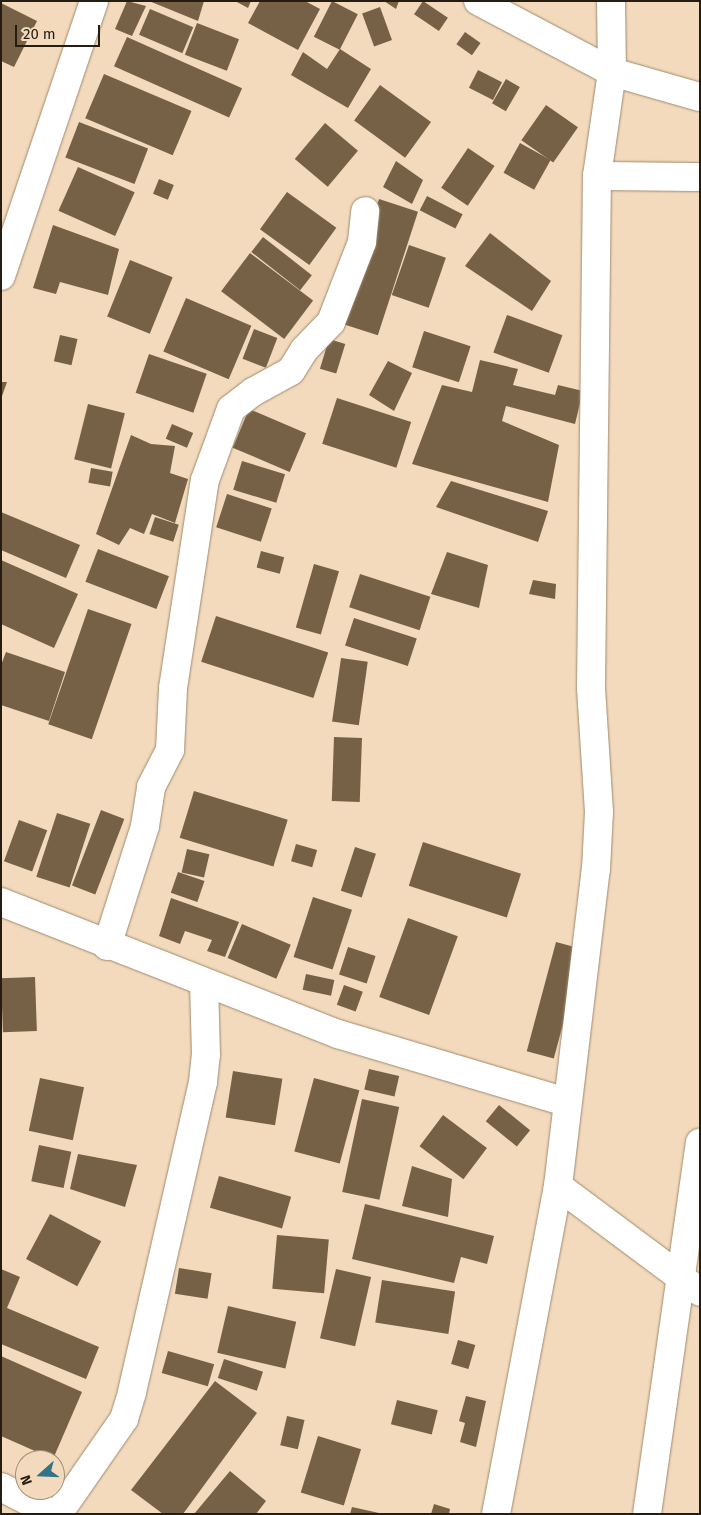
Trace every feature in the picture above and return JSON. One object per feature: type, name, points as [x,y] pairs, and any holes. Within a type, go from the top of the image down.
[{"type":"street","points":[[1,276],[94,1]]},
{"type":"street","points":[[478,1],[612,72],[700,98]]},
{"type":"street","points":[[496,1514],[558,1186],[566,1102],[596,868],[599,812],[591,687],[597,176],[612,72],[611,1]]},
{"type":"street","points":[[597,176],[700,178]]},
{"type":"street","points":[[107,946],[145,826],[151,787],[170,750],[173,688],[205,480],[231,409],[253,392],[291,371],[304,350],[331,322],[362,242],[365,212]]},
{"type":"street","points":[[1,902],[204,984],[338,1034],[566,1102]]},
{"type":"street","points":[[58,1514],[124,1419],[132,1392],[203,1082],[206,1055],[204,984]]},
{"type":"street","points":[[647,1514],[691,1285],[700,1143]]},
{"type":"street","points":[[558,1186],[691,1285]]},
{"type":"street","points":[[1,1487],[53,1514]]},
{"type":"building","points":[[127,1],[146,6],[132,36],[115,29]]},
{"type":"building","points":[[149,1],[204,1],[198,21]]},
{"type":"building","points":[[235,1],[251,1],[248,8]]},
{"type":"building","points":[[260,1],[305,1],[320,9],[298,50],[248,23]]},
{"type":"building","points":[[332,1],[358,14],[340,50],[314,37]]},
{"type":"building","points":[[384,1],[399,1],[396,9]]},
{"type":"building","points":[[423,1],[448,18],[439,31],[414,14]]},
{"type":"building","points":[[1,3],[37,21],[14,67],[1,61]]},
{"type":"building","points":[[380,7],[392,40],[374,46],[362,13]]},
{"type":"building","points":[[150,9],[193,27],[182,53],[139,35]]},
{"type":"building","points":[[197,23],[239,39],[227,71],[185,55]]},
{"type":"building","points":[[465,32],[481,43],[472,55],[456,44]]},
{"type":"building","points":[[127,37],[242,88],[229,117],[114,66]]},
{"type":"building","points":[[340,49],[371,69],[348,108],[291,75],[303,52],[327,69]]},
{"type":"building","points":[[478,70],[502,82],[493,100],[469,88]]},
{"type":"building","points":[[104,74],[191,111],[173,155],[85,118]]},
{"type":"building","points":[[506,79],[520,87],[506,111],[492,103]]},
{"type":"building","points":[[380,85],[431,122],[405,158],[354,121]]},
{"type":"building","points":[[546,105],[578,127],[553,163],[521,140]]},
{"type":"building","points":[[79,122],[148,149],[134,184],[65,157]]},
{"type":"building","points":[[325,123],[358,151],[328,187],[295,159]]},
{"type":"building","points":[[520,143],[551,160],[534,190],[504,173]]},
{"type":"building","points":[[468,148],[495,166],[468,206],[441,188]]},
{"type":"building","points":[[396,161],[423,180],[412,204],[383,187]]},
{"type":"building","points":[[78,167],[135,192],[115,236],[58,211]]},
{"type":"building","points":[[159,179],[174,185],[168,200],[153,194]]},
{"type":"building","points":[[287,192],[336,228],[309,265],[260,229]]},
{"type":"building","points":[[427,196],[463,214],[455,228],[420,210]]},
{"type":"building","points":[[379,199],[418,212],[378,335],[339,323]]},
{"type":"building","points":[[53,225],[119,249],[108,295],[60,282],[56,294],[33,288]]},
{"type":"building","points":[[490,233],[551,281],[532,311],[465,266]]},
{"type":"building","points":[[263,237],[312,275],[300,290],[251,252]]},
{"type":"building","points":[[409,245],[446,258],[429,308],[392,295]]},
{"type":"building","points":[[250,253],[313,301],[284,339],[221,291]]},
{"type":"building","points":[[130,260],[173,277],[150,334],[107,317]]},
{"type":"building","points":[[186,298],[251,326],[229,379],[163,351]]},
{"type":"building","points":[[507,315],[562,335],[549,373],[493,353]]},
{"type":"building","points":[[254,329],[277,338],[266,368],[243,359]]},
{"type":"building","points":[[424,331],[471,346],[459,382],[412,367]]},
{"type":"building","points":[[60,335],[78,339],[71,365],[54,361]]},
{"type":"building","points":[[329,339],[345,344],[336,374],[320,369]]},
{"type":"building","points":[[149,354],[207,374],[193,413],[136,393]]},
{"type":"building","points":[[480,360],[518,369],[513,385],[555,395],[558,385],[583,391],[575,424],[506,406],[502,421],[559,445],[548,502],[412,464],[442,385],[472,392]]},
{"type":"building","points":[[388,361],[412,373],[394,411],[369,395]]},
{"type":"building","points":[[1,382],[7,382],[1,399]]},
{"type":"building","points":[[337,398],[411,422],[396,468],[322,444]]},
{"type":"building","points":[[88,404],[125,413],[111,468],[74,459]]},
{"type":"building","points":[[249,409],[306,433],[290,472],[233,448]]},
{"type":"building","points":[[172,424],[193,433],[187,448],[166,439]]},
{"type":"building","points":[[131,435],[151,444],[175,446],[170,473],[188,479],[175,523],[152,514],[144,534],[130,528],[119,545],[96,534]]},
{"type":"building","points":[[242,461],[285,474],[276,503],[233,490]]},
{"type":"building","points":[[91,468],[113,472],[110,487],[88,483]]},
{"type":"building","points":[[451,481],[548,511],[538,542],[436,507]]},
{"type":"building","points":[[227,494],[272,509],[261,542],[216,527]]},
{"type":"building","points":[[1,512],[80,545],[66,578],[1,550]]},
{"type":"building","points":[[155,517],[179,525],[173,542],[149,534]]},
{"type":"building","points":[[98,549],[169,576],[156,609],[85,582]]},
{"type":"building","points":[[261,551],[284,557],[280,574],[257,567]]},
{"type":"building","points":[[447,552],[488,565],[479,608],[431,594]]},
{"type":"building","points":[[1,560],[78,594],[54,648],[1,624]]},
{"type":"building","points":[[314,564],[339,571],[321,635],[296,627]]},
{"type":"building","points":[[360,574],[430,597],[420,630],[349,607]]},
{"type":"building","points":[[533,580],[556,584],[555,599],[529,594]]},
{"type":"building","points":[[88,609],[131,624],[92,739],[48,724]]},
{"type":"building","points":[[216,616],[328,652],[313,698],[201,662]]},
{"type":"building","points":[[354,618],[417,638],[408,666],[345,646]]},
{"type":"building","points":[[6,652],[65,672],[49,721],[1,705],[1,665]]},
{"type":"building","points":[[341,658],[368,662],[359,725],[332,721]]},
{"type":"building","points":[[334,737],[362,738],[360,802],[332,801]]},
{"type":"building","points":[[194,791],[288,820],[273,867],[180,838]]},
{"type":"building","points":[[101,810],[124,819],[95,895],[72,886]]},
{"type":"building","points":[[57,813],[90,824],[70,888],[36,877]]},
{"type":"building","points":[[19,820],[47,830],[32,872],[4,861]]},
{"type":"building","points":[[423,842],[521,874],[507,918],[409,886]]},
{"type":"building","points":[[296,844],[317,850],[312,867],[291,861]]},
{"type":"building","points":[[355,847],[376,854],[362,898],[341,891]]},
{"type":"building","points":[[187,849],[209,854],[204,878],[182,872]]},
{"type":"building","points":[[178,872],[204,881],[197,902],[171,893]]},
{"type":"building","points":[[313,897],[352,910],[333,970],[294,957]]},
{"type":"building","points":[[171,898],[239,922],[225,957],[207,951],[212,940],[185,931],[180,944],[159,936]]},
{"type":"building","points":[[408,918],[458,936],[429,1015],[379,997]]},
{"type":"building","points":[[242,924],[291,945],[276,979],[228,958]]},
{"type":"building","points":[[556,942],[583,949],[554,1058],[527,1051]]},
{"type":"building","points":[[348,947],[376,956],[367,984],[339,975]]},
{"type":"building","points":[[306,974],[334,980],[331,996],[303,990]]},
{"type":"building","points":[[35,977],[37,1031],[3,1032],[1,978]]},
{"type":"building","points":[[344,985],[363,992],[356,1012],[337,1005]]},
{"type":"building","points":[[369,1069],[399,1076],[394,1096],[364,1089]]},
{"type":"building","points":[[233,1071],[282,1079],[275,1125],[226,1117]]},
{"type":"building","points":[[40,1078],[84,1087],[73,1140],[29,1131]]},
{"type":"building","points":[[314,1078],[359,1090],[340,1164],[294,1151]]},
{"type":"building","points":[[362,1099],[399,1107],[379,1200],[342,1192]]},
{"type":"building","points":[[499,1105],[530,1130],[517,1146],[486,1121]]},
{"type":"building","points":[[443,1115],[487,1148],[463,1179],[420,1146]]},
{"type":"building","points":[[39,1145],[71,1152],[64,1188],[31,1181]]},
{"type":"building","points":[[78,1154],[137,1165],[125,1207],[70,1189]]},
{"type":"building","points":[[412,1166],[452,1179],[448,1217],[402,1206]]},
{"type":"building","points":[[219,1176],[291,1197],[282,1228],[210,1208]]},
{"type":"building","points":[[365,1204],[494,1236],[487,1264],[461,1257],[454,1283],[352,1259]]},
{"type":"building","points":[[50,1214],[101,1241],[77,1286],[26,1259]]},
{"type":"building","points":[[277,1235],[329,1240],[324,1293],[272,1289]]},
{"type":"building","points":[[179,1268],[212,1273],[208,1299],[175,1294]]},
{"type":"building","points":[[1,1269],[20,1277],[7,1308],[99,1347],[86,1379],[1,1344]]},
{"type":"building","points":[[336,1269],[371,1277],[355,1346],[320,1338]]},
{"type":"building","points":[[382,1280],[455,1292],[448,1334],[375,1322]]},
{"type":"building","points":[[228,1306],[296,1322],[285,1369],[217,1353]]},
{"type":"building","points":[[458,1340],[475,1345],[468,1369],[451,1364]]},
{"type":"building","points":[[168,1351],[214,1364],[208,1386],[162,1373]]},
{"type":"building","points":[[1,1356],[82,1392],[57,1450],[33,1450],[1,1436]]},
{"type":"building","points":[[224,1359],[263,1372],[257,1391],[218,1378]]},
{"type":"building","points":[[215,1381],[257,1413],[183,1514],[163,1514],[131,1490]]},
{"type":"building","points":[[466,1396],[486,1401],[476,1447],[460,1442],[465,1423],[459,1421]]},
{"type":"building","points":[[397,1400],[438,1410],[432,1434],[391,1424]]},
{"type":"building","points":[[287,1416],[305,1420],[298,1449],[280,1445]]},
{"type":"building","points":[[318,1436],[361,1449],[344,1506],[301,1492]]},
{"type":"building","points":[[230,1471],[266,1501],[256,1514],[194,1514]]},
{"type":"building","points":[[434,1504],[450,1509],[449,1514],[431,1514]]},
{"type":"building","points":[[352,1507],[379,1513],[379,1514],[350,1514]]}]
